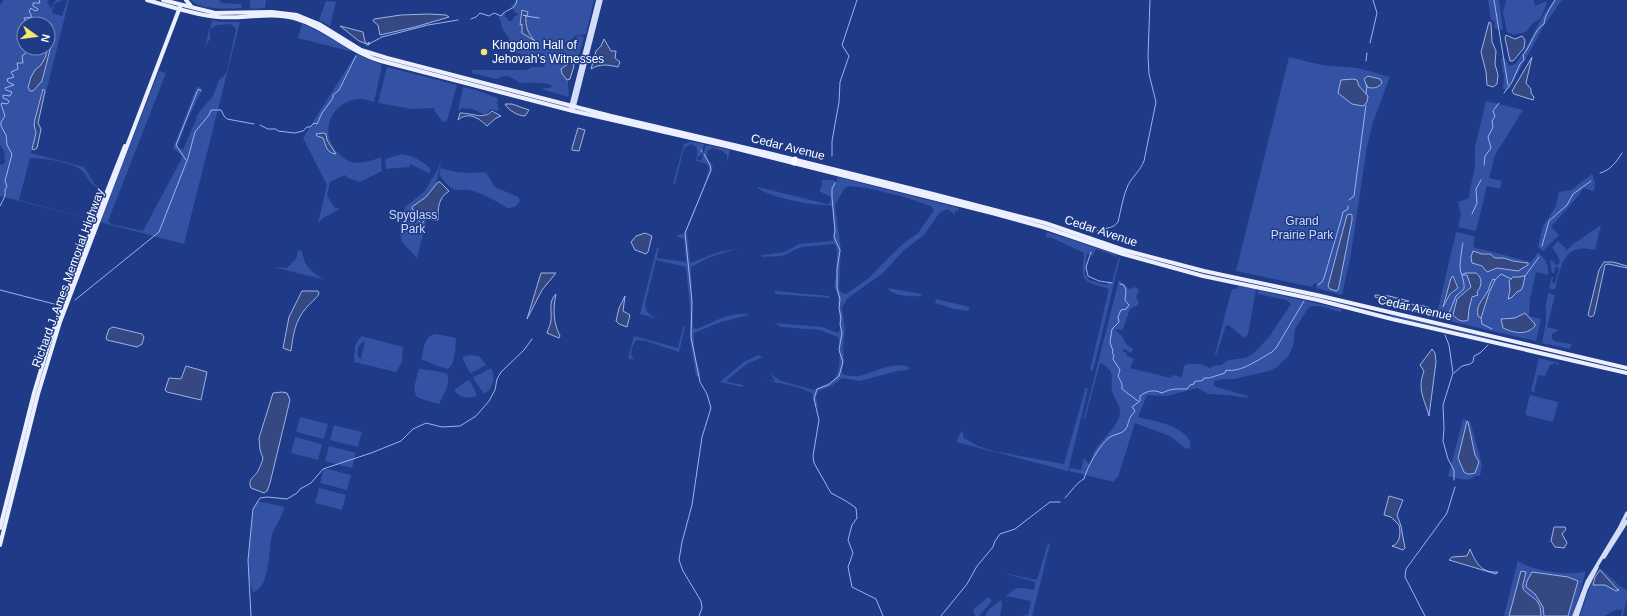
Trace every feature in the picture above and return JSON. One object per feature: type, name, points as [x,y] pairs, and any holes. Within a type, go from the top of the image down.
[{"type":"main road","points":[[147,0],[167,5],[222,13],[272,12],[297,15],[315,22],[371,54],[572,108]]},
{"type":"main road","points":[[163,0],[180,7],[218,17],[273,16],[291,18],[315,26],[357,52],[369,57],[572,108]]},
{"type":"main road","points":[[186,0],[189,5],[195,8]]},
{"type":"main road","points":[[572,108],[598,0]]},
{"type":"main road","points":[[572,108],[601,0]]},
{"type":"main road","points":[[167,5],[174,11],[175,20]]},
{"type":"main road","name":"Richard J. Ames Memorial Highway","points":[[0,545],[38,394],[67,302],[180,7]]},
{"type":"main road","name":"Cedar Avenue","points":[[572,108],[1045,223],[1124,250],[1204,271],[1321,296],[1627,368]]},
{"type":"main road","name":"Richard J. Ames Memorial Highway","points":[[0,528],[36,387],[51,337],[117,164],[130,137]]},
{"type":"main road","name":"Cedar Avenue","points":[[794,161],[1043,227],[1123,254],[1202,276],[1318,300],[1392,319],[1627,372]]},
{"type":"main road","points":[[1574,616],[1587,582],[1627,513]]},
{"type":"main road","points":[[1578,616],[1584,594],[1592,576],[1627,521]]},
{"type":"green space","points":[[4,0],[49,0],[47,1],[51,9],[56,0],[63,0],[54,4],[52,13],[62,16],[67,2],[66,0],[69,0],[56,52],[56,16],[16,16],[16,56],[45,56],[43,62],[30,78],[28,85],[34,90],[43,79],[49,56],[55,56],[38,124],[45,91],[42,90],[35,119],[34,125],[36,133],[31,153],[84,167],[95,185],[102,189],[95,206],[101,190],[92,184],[77,167],[65,163],[30,158],[19,200],[87,218],[93,212],[90,219],[0,196],[0,164],[2,165],[5,162],[4,151],[0,145],[0,5]]},
{"type":"green space","points":[[191,0],[219,0],[221,3],[241,4],[242,8],[223,9],[207,7],[201,6]]},
{"type":"green space","points":[[250,0],[266,0],[265,8],[250,9]]},
{"type":"green space","points":[[516,0],[594,0],[586,34],[575,36],[553,49],[541,46],[548,50],[553,50],[569,46],[577,36],[584,37],[577,62],[569,79],[568,97],[541,89],[552,87],[551,85],[547,84],[521,83],[507,76],[497,79],[472,73],[472,70],[527,70],[532,67],[543,67],[545,64],[543,53],[526,55],[517,53],[510,49],[509,38],[503,30],[499,17],[503,12],[506,13],[505,16],[509,21],[512,21],[514,16],[517,16],[517,13],[515,13],[511,6]]},
{"type":"green space","points":[[1488,0],[1499,0],[1503,30],[1494,28],[1495,23],[1491,19]]},
{"type":"green space","points":[[1506,0],[1534,0],[1535,6],[1546,1],[1547,4],[1540,19],[1533,23],[1526,32],[1514,35],[1507,32],[1503,12]]},
{"type":"green space","points":[[1554,0],[1562,0],[1545,24],[1509,89],[1505,90],[1503,88],[1504,77],[1501,58],[1504,58],[1510,66],[1515,64],[1526,48],[1543,15]]},
{"type":"green space","points":[[326,1],[336,2],[330,26],[319,20]]},
{"type":"green space","points":[[212,20],[220,22],[240,22],[184,244],[100,222],[159,71],[166,73],[108,221],[111,224],[143,231],[181,160],[182,156],[173,148],[197,86],[202,88],[202,90],[187,121],[178,145],[178,147],[183,150],[197,115],[213,96],[219,80],[227,71],[236,29],[231,24],[217,25],[210,29],[210,39],[205,47]]},
{"type":"green space","points":[[302,24],[319,32],[353,52],[298,38]]},
{"type":"green space","points":[[356,54],[382,65],[374,102],[361,99],[349,101],[341,105],[330,119],[328,128],[329,136],[332,145],[338,153],[351,162],[366,162],[381,157],[382,171],[360,182],[348,178],[345,175],[330,182],[327,196],[335,208],[340,209],[323,218],[318,223],[327,185],[303,138]]},
{"type":"green space","name":"Grand Prairie Park","points":[[1289,57],[1322,65],[1358,68],[1390,77],[1373,122],[1367,146],[1351,254],[1342,295],[1316,288],[1317,284],[1314,283],[1312,287],[1236,271]]},
{"type":"green space","points":[[387,67],[457,85],[447,121],[443,122],[434,110],[435,108],[412,109],[378,103]]},
{"type":"green space","points":[[463,87],[498,98],[498,111],[491,109],[485,115],[473,109],[462,108],[458,111]]},
{"type":"green space","points":[[1486,101],[1523,110],[1495,155],[1489,178],[1502,181],[1500,189],[1487,186],[1476,231],[1458,227],[1461,214],[1458,202],[1469,198],[1475,167],[1475,147]]},
{"type":"green space","points":[[690,142],[704,144],[701,156],[698,156],[697,159],[701,161],[706,145],[730,150],[727,162],[727,155],[722,151],[713,148],[707,151],[707,157],[713,167],[687,231],[690,263],[719,252],[738,248],[708,258],[691,267],[693,326],[697,329],[728,316],[748,314],[718,323],[694,333],[694,349],[701,377],[696,376],[690,340],[690,308],[686,267],[656,260],[645,305],[648,313],[659,319],[640,314],[657,247],[659,248],[657,258],[686,262],[684,239],[677,237],[678,235],[684,234],[704,186],[709,168],[707,164],[696,161],[697,149],[691,144],[684,148],[675,184],[673,183],[684,144]]},
{"type":"green space","points":[[402,154],[421,161],[431,169],[429,173],[410,164],[409,167],[386,169],[385,159]]},
{"type":"green space","name":"Spyglass Park","points":[[442,159],[417,258],[402,242],[400,224],[405,207],[424,192],[438,169]]},
{"type":"green space","points":[[441,168],[456,172],[486,172],[495,187],[518,197],[520,201],[515,207],[507,208],[486,196],[469,190],[455,190],[447,184],[439,174]]},
{"type":"green space","points":[[1592,174],[1595,182],[1594,191],[1583,188],[1579,195],[1551,227],[1559,235],[1543,251],[1538,247],[1543,226],[1556,206],[1559,192],[1571,190]]},
{"type":"green space","points":[[838,177],[959,208],[958,211],[955,211],[954,216],[948,209],[940,212],[924,235],[904,250],[883,273],[848,298],[842,307],[845,330],[842,372],[844,375],[860,376],[898,365],[910,368],[860,381],[842,378],[833,385],[819,391],[816,397],[819,407],[815,406],[812,393],[797,387],[766,380],[775,381],[771,374],[781,381],[814,390],[835,378],[840,361],[838,337],[820,330],[781,327],[774,323],[822,327],[838,333],[840,330],[838,297],[834,285],[836,277],[836,246],[833,244],[801,247],[782,256],[762,257],[762,255],[785,252],[799,244],[833,241],[834,228],[832,208],[830,205],[793,201],[764,192],[757,188],[827,204],[830,203],[831,197],[819,191],[822,185],[822,180],[833,180],[836,182]],"holes":[[[848,186],[866,188],[901,196],[931,206],[934,210],[918,233],[904,243],[869,278],[846,294],[841,292],[839,289],[841,250],[835,205],[844,189]]]},
{"type":"green space","points":[[1601,225],[1595,250],[1584,248],[1570,253],[1565,258],[1559,272],[1555,290],[1549,288],[1552,276],[1552,283],[1555,283],[1559,268],[1555,266],[1554,273],[1552,273],[1550,260],[1556,265],[1559,264],[1560,261],[1552,248],[1558,241],[1567,250],[1573,244]]},
{"type":"green space","points":[[1047,232],[1115,254],[1118,257],[1096,249],[1093,256],[1087,253],[1085,274],[1089,280],[1107,285],[1108,281],[1112,282],[1119,257],[1120,258],[1093,371],[1090,370],[1109,289],[1088,282],[1085,279],[1083,276],[1084,253],[1052,238],[1046,237]]},
{"type":"green space","points":[[1456,232],[1475,236],[1473,247],[1531,262],[1538,252],[1546,262],[1548,275],[1536,272],[1530,299],[1529,316],[1541,319],[1536,341],[1436,318]],"holes":[[[1476,252],[1482,254],[1488,253],[1495,258],[1524,261],[1527,266],[1515,271],[1497,268],[1486,271],[1482,267],[1472,263]],[[1465,273],[1478,274],[1480,278],[1477,294],[1472,297],[1468,318],[1464,321],[1456,319],[1455,309],[1458,301],[1471,287],[1468,276],[1464,275]],[[1454,276],[1458,286],[1457,289],[1450,294],[1444,307],[1442,306],[1451,278]],[[1513,277],[1525,279],[1521,289],[1511,298],[1509,292],[1509,281]],[[1524,313],[1535,326],[1528,331],[1520,333],[1511,331],[1503,328],[1503,318],[1515,318]]]},
{"type":"green space","points":[[298,250],[302,251],[305,261],[310,269],[326,280],[273,267],[287,268],[296,259]]},
{"type":"green space","points":[[1119,280],[1129,289],[1135,287],[1139,290],[1136,298],[1139,302],[1138,305],[1130,309],[1123,329],[1115,329],[1124,339],[1126,344],[1133,349],[1131,353],[1125,349],[1122,351],[1134,359],[1130,368],[1171,378],[1172,375],[1182,377],[1184,366],[1187,364],[1201,364],[1210,368],[1221,365],[1229,360],[1245,358],[1254,353],[1269,337],[1291,304],[1286,300],[1258,294],[1258,290],[1341,309],[1342,311],[1340,312],[1320,306],[1312,306],[1308,308],[1295,329],[1293,346],[1289,355],[1277,367],[1269,371],[1234,379],[1214,381],[1214,385],[1216,387],[1248,396],[1247,398],[1209,394],[1197,388],[1167,396],[1147,395],[1138,417],[1174,427],[1186,435],[1190,441],[1190,448],[1186,449],[1170,436],[1135,423],[1118,477],[1114,482],[1069,471],[1070,468],[1081,470],[1084,458],[1090,465],[1096,449],[1115,426],[1119,416],[1120,408],[1112,391],[1112,374],[1109,369],[1100,363],[1085,419],[1084,418]]},
{"type":"green space","points":[[1238,286],[1256,289],[1248,335],[1244,338],[1230,326],[1226,325],[1216,356],[1215,354],[1231,292],[1233,289],[1237,289]]},
{"type":"green space","points":[[888,288],[922,294],[921,296],[907,296],[893,293]]},
{"type":"green space","points":[[775,291],[829,296],[830,298],[775,294]]},
{"type":"green space","points":[[1548,293],[1555,295],[1547,327],[1559,330],[1552,334],[1552,339],[1555,341],[1572,344],[1570,349],[1542,343],[1546,322]]},
{"type":"green space","points":[[936,299],[969,307],[969,311],[954,309],[935,303]]},
{"type":"green space","points":[[1389,314],[1493,339],[1493,340],[1390,316]]},
{"type":"green space","points":[[683,327],[685,327],[679,352],[646,341],[637,340],[632,350],[632,358],[634,360],[628,358],[634,336],[678,348]]},
{"type":"green space","points":[[437,334],[456,338],[454,359],[448,369],[421,359],[427,339],[429,336]]},
{"type":"green space","points":[[361,336],[403,347],[402,362],[396,372],[354,362],[355,346]],"holes":[[[365,341],[361,359],[376,363],[360,359],[358,357],[358,349]]]},
{"type":"green space","points":[[470,355],[479,356],[486,365],[470,373],[462,357]]},
{"type":"green space","points":[[758,355],[762,357],[748,363],[727,380],[728,382],[743,385],[743,387],[720,382],[744,362]]},
{"type":"green space","points":[[1539,358],[1559,363],[1558,365],[1555,363],[1550,365],[1545,376],[1538,375],[1534,392],[1531,391]]},
{"type":"green space","points":[[491,368],[494,379],[490,389],[484,394],[473,378]]},
{"type":"green space","points":[[419,369],[447,374],[447,385],[439,404],[416,396],[414,387]]},
{"type":"green space","points":[[468,380],[470,381],[477,395],[467,398],[459,395],[454,390]]},
{"type":"green space","points":[[1084,388],[1088,389],[1068,471],[956,442],[962,430],[964,438],[978,446],[993,451],[1064,464],[1085,390]]},
{"type":"green space","points":[[1530,395],[1558,402],[1553,422],[1525,415]]},
{"type":"green space","points":[[300,417],[328,424],[324,439],[296,432]]},
{"type":"green space","points":[[1463,419],[1470,421],[1482,465],[1480,476],[1475,476],[1466,480],[1448,476]],"holes":[[[1467,421],[1475,455],[1478,459],[1464,472],[1458,458]]]},
{"type":"green space","points":[[334,425],[362,432],[358,447],[330,440]]},
{"type":"green space","points":[[295,437],[322,444],[318,460],[291,453]]},
{"type":"green space","points":[[329,446],[356,453],[352,468],[325,461]]},
{"type":"green space","points":[[324,468],[351,475],[347,490],[320,483]]},
{"type":"green space","points":[[319,488],[346,495],[342,510],[315,503]]},
{"type":"green space","points":[[257,501],[281,506],[284,507],[284,509],[272,535],[266,576],[259,589],[253,592],[249,580],[248,560],[253,509]]},
{"type":"green space","points":[[1048,543],[1050,544],[1032,616],[1019,616],[1028,615],[1031,601],[1006,596],[1018,588],[1033,590],[1035,588],[1035,582],[1000,572],[1037,580]]},
{"type":"green space","points":[[1518,560],[1522,564],[1529,567],[1550,572],[1579,573],[1585,571],[1573,616],[1504,616]]},
{"type":"green space","points":[[1600,568],[1620,586],[1627,590],[1627,599],[1623,616],[1621,616],[1622,610],[1619,610],[1604,616],[1580,616],[1589,589]],"holes":[[[1599,570],[1602,571],[1617,589],[1619,589],[1616,591],[1605,585],[1593,585]]]},
{"type":"green space","points":[[988,597],[992,601],[979,616],[975,616],[973,610]]},
{"type":"green space","points":[[1001,600],[1002,605],[1000,616],[985,616],[989,609]]},
{"type":"shaded area","points":[[522,10],[528,12],[527,16],[523,15],[526,16],[526,23],[530,36],[535,41],[522,33],[522,24],[520,25]]},
{"type":"shaded area","points":[[401,15],[446,15],[449,17],[380,35],[378,25],[373,21],[374,19]]},
{"type":"shaded area","points":[[1489,22],[1491,23],[1492,42],[1496,51],[1495,64],[1498,75],[1497,84],[1493,87],[1487,85],[1486,72],[1481,52]]},
{"type":"shaded area","points":[[340,26],[363,32],[365,42],[368,44],[369,42],[369,45],[359,41]]},
{"type":"shaded area","points":[[1506,35],[1515,39],[1522,36],[1525,40],[1524,48],[1513,61],[1510,61],[1505,38]]},
{"type":"shaded area","points":[[604,39],[611,51],[616,51],[615,58],[620,62],[618,67],[601,65],[591,69],[596,51],[601,46]]},
{"type":"shaded area","points":[[46,56],[48,56],[42,81],[33,91],[30,91],[28,87],[31,77]]},
{"type":"shaded area","points":[[1532,57],[1526,83],[1531,89],[1531,93],[1534,97],[1533,100],[1514,94],[1512,91]]},
{"type":"shaded area","points":[[569,63],[572,63],[574,66],[570,79],[567,80],[562,74],[561,69]]},
{"type":"shaded area","points":[[1368,76],[1380,79],[1382,83],[1375,88],[1367,87],[1364,79]]},
{"type":"shaded area","points":[[1341,80],[1357,80],[1359,86],[1368,96],[1367,102],[1363,106],[1352,104],[1338,93]]},
{"type":"shaded area","points":[[43,89],[45,91],[38,123],[41,129],[37,148],[34,150],[32,149],[36,133],[34,125]]},
{"type":"shaded area","points":[[505,104],[512,104],[529,110],[525,116],[522,116],[516,114]]},
{"type":"shaded area","points":[[492,111],[501,116],[496,118],[487,126],[477,118],[469,116],[462,117],[458,120],[460,113],[482,116],[489,114]]},
{"type":"shaded area","points":[[578,128],[585,130],[579,151],[572,150]]},
{"type":"shaded area","points":[[316,134],[326,134],[327,140],[336,154],[328,150],[323,138],[317,136]]},
{"type":"shaded area","points":[[438,182],[440,182],[449,191],[441,200],[438,220],[425,219],[422,224],[416,218],[412,207],[426,197]]},
{"type":"shaded area","points":[[1347,215],[1352,215],[1352,220],[1339,286],[1338,290],[1336,291],[1330,289],[1328,286]]},
{"type":"shaded area","points":[[645,233],[652,236],[648,252],[646,254],[635,250],[631,242],[636,236]]},
{"type":"shaded area","points":[[1473,251],[1482,254],[1490,254],[1495,258],[1504,258],[1528,263],[1528,265],[1518,271],[1497,268],[1487,272],[1482,266],[1472,263],[1471,257]]},
{"type":"shaded area","points":[[1604,262],[1613,262],[1627,266],[1627,268],[1608,264],[1605,265],[1594,315],[1591,317],[1588,315],[1599,270]]},
{"type":"shaded area","points":[[541,273],[556,273],[542,290],[527,319]]},
{"type":"shaded area","points":[[1465,273],[1476,273],[1480,277],[1481,282],[1477,292],[1478,295],[1472,297],[1468,320],[1461,321],[1453,315],[1457,299],[1471,287],[1467,275],[1462,275]]},
{"type":"shaded area","points":[[1453,276],[1458,288],[1450,294],[1443,307],[1451,278]]},
{"type":"shaded area","points":[[1525,276],[1521,290],[1508,299],[1510,290],[1509,281],[1513,277]]},
{"type":"shaded area","points":[[1493,279],[1495,280],[1481,318],[1478,316],[1478,307]]},
{"type":"shaded area","points":[[302,291],[318,291],[319,294],[299,318],[291,351],[283,348],[289,317]]},
{"type":"shaded area","points":[[556,294],[554,315],[560,336],[559,338],[547,333],[551,322],[551,303]]},
{"type":"shaded area","points":[[1375,295],[1389,296],[1409,301],[1402,302],[1398,305],[1375,297]]},
{"type":"shaded area","points":[[625,296],[623,311],[630,315],[627,327],[616,321],[619,308]]},
{"type":"shaded area","points":[[1403,303],[1430,308],[1431,314],[1429,315],[1403,308],[1401,305]]},
{"type":"shaded area","points":[[1525,313],[1535,324],[1535,326],[1531,329],[1520,333],[1503,328],[1501,319],[1515,318]]},
{"type":"shaded area","points":[[113,327],[142,334],[144,337],[142,344],[137,347],[107,340],[106,338],[109,329]]},
{"type":"shaded area","points":[[1432,349],[1435,353],[1436,362],[1429,416],[1422,394],[1421,383],[1424,371],[1420,365]]},
{"type":"shaded area","points":[[186,366],[207,372],[201,400],[167,392],[165,390],[169,378],[181,379]]},
{"type":"shaded area","points":[[273,393],[287,393],[290,400],[270,483],[267,491],[264,493],[251,488],[250,483],[258,471],[263,458],[260,450],[259,438]]},
{"type":"shaded area","points":[[1467,421],[1475,455],[1479,462],[1475,473],[1469,474],[1464,472],[1458,458]]},
{"type":"shaded area","points":[[1389,496],[1403,500],[1397,515],[1401,526],[1405,548],[1403,550],[1392,546],[1397,543],[1400,531],[1399,525],[1391,517],[1384,515]]},
{"type":"shaded area","points":[[1554,527],[1565,527],[1566,529],[1562,534],[1567,543],[1564,548],[1555,547],[1551,541]]},
{"type":"shaded area","points":[[1470,549],[1477,563],[1483,569],[1498,572],[1496,574],[1449,560],[1452,557],[1467,556]]},
{"type":"shaded area","points":[[1600,570],[1619,590],[1616,591],[1605,585],[1593,585],[1595,577]]},
{"type":"shaded area","points":[[1521,571],[1526,572],[1523,589],[1538,602],[1541,610],[1541,616],[1509,616]]},
{"type":"shaded area","points":[[1532,572],[1568,577],[1578,581],[1568,616],[1544,616],[1543,607],[1535,594],[1526,587],[1527,581]]},
{"type":"waterway","points":[[32,16],[29,11],[31,8],[35,11],[38,10],[33,6],[33,3],[40,3],[39,0]]},
{"type":"waterway","points":[[471,19],[480,13],[489,16],[494,13],[501,16],[503,13],[513,8],[517,0]]},
{"type":"waterway","points":[[832,156],[832,141],[839,102],[840,82],[849,56],[842,45],[857,0]]},
{"type":"waterway","points":[[1097,231],[1116,225],[1128,185],[1141,168],[1144,161],[1156,102],[1149,74],[1148,56],[1150,0]]},
{"type":"waterway","points":[[1370,43],[1377,13],[1373,0]]},
{"type":"waterway","points":[[1494,0],[1508,85]]},
{"type":"waterway","points":[[1504,93],[1512,82],[1520,64],[1524,60],[1523,55],[1538,29],[1544,24],[1547,14],[1555,0]]},
{"type":"waterway","points":[[526,16],[539,18]]},
{"type":"waterway","points":[[367,45],[382,37],[428,25],[458,20]]},
{"type":"waterway","points":[[1366,61],[1367,53]]},
{"type":"waterway","points":[[0,206],[5,196],[7,186],[5,181],[12,154],[7,145],[6,135],[1,126],[1,122],[5,116],[1,104],[7,104],[9,102],[3,98],[3,95],[10,96],[12,92],[6,90],[5,88],[14,85],[8,82],[7,79],[14,77],[11,72],[18,69],[17,63],[23,63],[22,56]]},
{"type":"waterway","points":[[260,125],[268,129],[295,133],[303,131],[314,123],[317,124],[322,113],[333,98],[333,95],[339,90],[356,56]]},
{"type":"waterway","points":[[1366,94],[1367,85]]},
{"type":"waterway","points":[[186,160],[176,145],[197,92],[199,89],[201,91]]},
{"type":"waterway","points":[[1484,165],[1485,156],[1491,148],[1488,137],[1493,127],[1492,121],[1495,116],[1493,111],[1499,103]]},
{"type":"waterway","points":[[1349,200],[1354,196],[1366,105]]},
{"type":"waterway","points":[[75,300],[159,232],[188,158],[195,132],[209,115],[211,110],[221,110],[227,119],[254,124]]},
{"type":"waterway","points":[[1600,173],[1610,168],[1622,153]]},
{"type":"waterway","points":[[699,616],[702,608],[701,601],[683,571],[679,560],[682,542],[692,505],[702,437],[711,408],[707,394],[700,382],[691,337],[692,301],[685,233],[711,170],[704,154]]},
{"type":"waterway","points":[[1472,214],[1477,203],[1476,189],[1481,180]]},
{"type":"waterway","points":[[1542,246],[1549,221],[1567,205],[1573,194],[1591,181]]},
{"type":"waterway","points":[[835,183],[832,189],[832,197],[835,231],[834,237],[840,250],[837,269],[837,288],[840,299],[839,308],[842,333],[839,350],[843,362],[839,376],[828,385],[817,389],[814,399],[819,420],[813,456],[814,463],[831,493],[856,508],[857,518],[852,525],[848,540],[853,553],[848,567],[852,587],[876,599],[883,616]]},
{"type":"waterway","points":[[1318,285],[1324,278],[1343,212],[1348,209],[1348,206]]},
{"type":"waterway","points":[[1447,318],[1456,296],[1464,289],[1460,266],[1463,243]]},
{"type":"waterway","points":[[1091,252],[1086,267],[1088,276],[1099,281],[1112,283]]},
{"type":"waterway","points":[[1525,276],[1539,257]]},
{"type":"waterway","points":[[1495,280],[1501,274],[1511,279]]},
{"type":"waterway","points":[[1120,284],[1124,285],[1126,290],[1125,300],[1129,305],[1126,309],[1121,310],[1118,317],[1119,322],[1112,329],[1110,342],[1113,351],[1112,353],[1114,355],[1113,359],[1120,370],[1118,376],[1122,384],[1122,389],[1138,401]]},
{"type":"waterway","points":[[0,290],[58,305]]},
{"type":"waterway","points":[[1065,498],[1076,485],[1084,479],[1091,462],[1106,440],[1125,430],[1135,411],[1132,407],[1140,401],[1140,396],[1150,391],[1162,393],[1177,389],[1187,389],[1190,385],[1194,384],[1195,381],[1202,381],[1204,378],[1225,373],[1226,370],[1238,369],[1256,362],[1276,348],[1304,301]]},
{"type":"waterway","points":[[1481,318],[1482,324],[1492,329]]},
{"type":"waterway","points":[[1445,335],[1449,345],[1453,373],[1443,405],[1443,441],[1448,459],[1454,470],[1454,480]]},
{"type":"waterway","points":[[251,616],[248,560],[253,509],[260,498],[267,497],[287,499],[311,483],[323,469],[401,441],[413,429],[426,423],[442,427],[460,426],[476,416],[489,401],[495,390],[497,379],[501,372],[524,350],[532,339]]},
{"type":"waterway","points":[[1454,373],[1462,366],[1473,362],[1474,356],[1480,353],[1488,345]]},
{"type":"waterway","points":[[1425,616],[1405,577],[1406,569],[1447,513],[1455,487]]},
{"type":"waterway","points":[[941,616],[967,584],[977,566],[993,547],[1000,534],[1015,529],[1050,502],[1060,502]]},
{"type":"place","name":"Kingdom Hall of Jehovah's Witnesses","points":[[484,52]]}]
